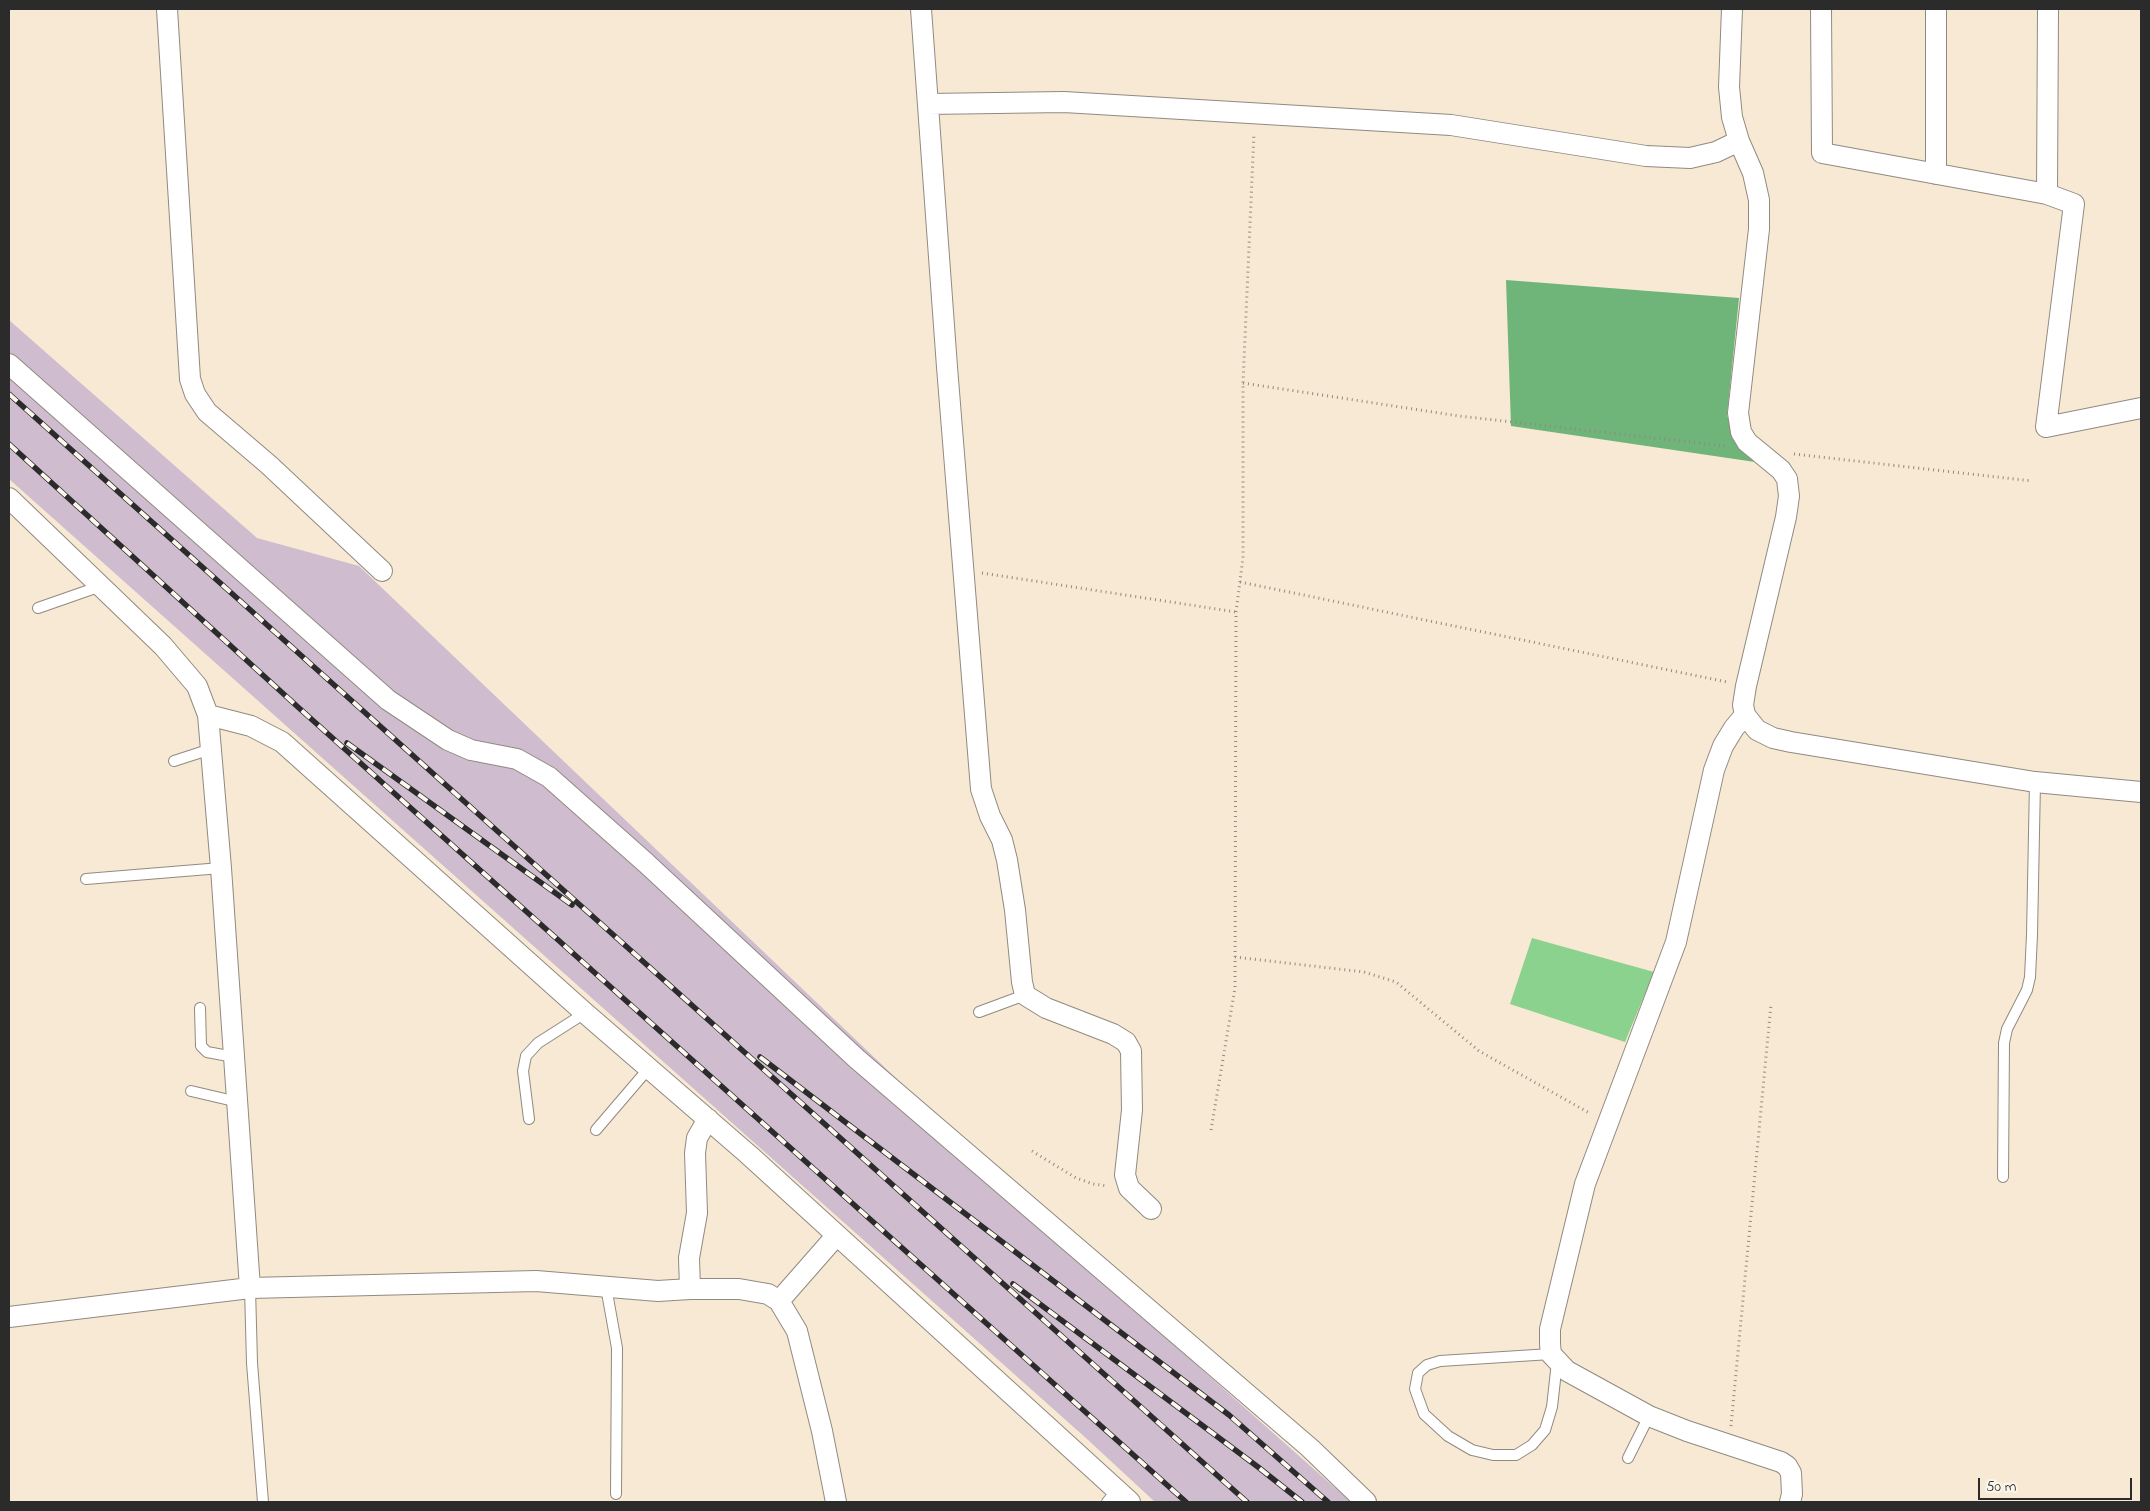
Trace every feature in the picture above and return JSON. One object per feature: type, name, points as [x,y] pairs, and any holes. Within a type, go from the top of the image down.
[{"type":"street","points":[[167,9],[190,379],[195,394],[208,412],[269,465],[382,571]]},
{"type":"street","points":[[920,9],[981,789],[990,816],[1002,840],[1007,860],[1025,995],[1046,1008],[1113,1034],[1126,1042],[1132,1051],[1132,1110],[1125,1175],[1129,1188],[1151,1209]]},
{"type":"street","points":[[1732,9],[1729,87],[1732,117],[1739,141],[1753,173],[1759,200],[1759,229],[1738,413],[1741,432],[1747,442],[1781,470],[1788,479],[1789,496],[1786,517],[1742,705],[1745,715],[1757,730],[1773,738],[2036,782],[2141,792]]},
{"type":"street","points":[[1821,9],[1822,153],[2048,194],[2074,204],[2046,427],[2141,408]]},
{"type":"street","points":[[1936,9],[1936,174]]},
{"type":"street","points":[[2048,9],[2048,194]]},
{"type":"street","points":[[928,104],[1064,102],[1451,125],[1646,156],[1690,158],[1716,152],[1739,141]]},
{"type":"street","points":[[9,364],[388,700],[448,740],[471,750],[517,759],[549,778],[646,864],[857,1059],[1310,1448],[1366,1502]]},
{"type":"street","points":[[9,498],[182,666],[197,686],[208,715],[221,868],[250,1288]]},
{"type":"street","points":[[208,715],[252,726],[282,742],[585,1013],[708,1119],[1118,1498]]},
{"type":"street","points":[[1745,715],[1734,728],[1714,770],[1676,942],[1582,1194],[1550,1329],[1554,1358],[1583,1381],[1649,1416],[1774,1458],[1787,1466],[1791,1473],[1792,1484],[1790,1502]]},
{"type":"street","points":[[690,1289],[689,1258],[696,1213],[695,1153],[697,1138],[708,1119]]},
{"type":"street","points":[[779,1301],[836,1236]]},
{"type":"street","points":[[9,1317],[250,1288],[536,1280],[658,1291],[690,1289],[759,1291],[779,1301],[797,1331],[822,1431],[836,1502]]},
{"type":"lane","points":[[38,608],[101,586]]},
{"type":"lane","points":[[174,761],[212,749]]},
{"type":"lane","points":[[2002,1177],[2004,1043],[2007,1029],[2027,990],[2030,977],[2036,782]]},
{"type":"lane","points":[[86,879],[221,868]]},
{"type":"lane","points":[[978,1012],[1025,995]]},
{"type":"lane","points":[[200,1008],[201,1046],[207,1052],[234,1056]]},
{"type":"lane","points":[[529,1118],[523,1071],[526,1056],[538,1043],[585,1013]]},
{"type":"lane","points":[[596,1130],[648,1068]]},
{"type":"lane","points":[[191,1091],[238,1102]]},
{"type":"lane","points":[[606,1287],[616,1348],[616,1494]]},
{"type":"lane","points":[[250,1288],[252,1363],[263,1502]]},
{"type":"lane","points":[[1554,1358],[1552,1407],[1545,1430],[1532,1445],[1516,1455],[1493,1455],[1472,1450],[1448,1436],[1424,1414],[1415,1389],[1418,1373],[1427,1365],[1440,1361],[1554,1358]]},
{"type":"lane","points":[[1628,1458],[1649,1416]]},
{"type":"path","points":[[1211,1130],[1235,988],[1236,612],[1243,558],[1243,383],[1255,114]]},
{"type":"path","points":[[1243,383],[1459,416],[2032,481]]},
{"type":"path","points":[[964,571],[1236,612]]},
{"type":"path","points":[[1240,582],[1746,686]]},
{"type":"path","points":[[1235,957],[1364,972],[1396,982],[1479,1051],[1568,1100],[1607,1124]]},
{"type":"path","points":[[1729,1444],[1771,1004]]},
{"type":"path","points":[[1032,1151],[1076,1178],[1093,1184],[1129,1188]]},
{"type":"shaded area","points":[[9,320],[257,538],[359,566],[1200,1368],[1351,1502],[1155,1502],[1087,1439],[9,479]]},
{"type":"green space","points":[[1506,280],[1739,298],[1727,416],[1755,462],[1511,426]]},
{"type":"green space","points":[[1532,938],[1654,972],[1625,1042],[1510,1004]]},
{"type":"railway","points":[[9,394],[1247,1502]]},
{"type":"railway","points":[[9,444],[299,708],[1186,1502]]},
{"type":"railway","points":[[347,743],[572,905]]},
{"type":"railway","points":[[760,1057],[1229,1415],[1328,1502]]},
{"type":"railway","points":[[1013,1284],[1302,1502]]}]
